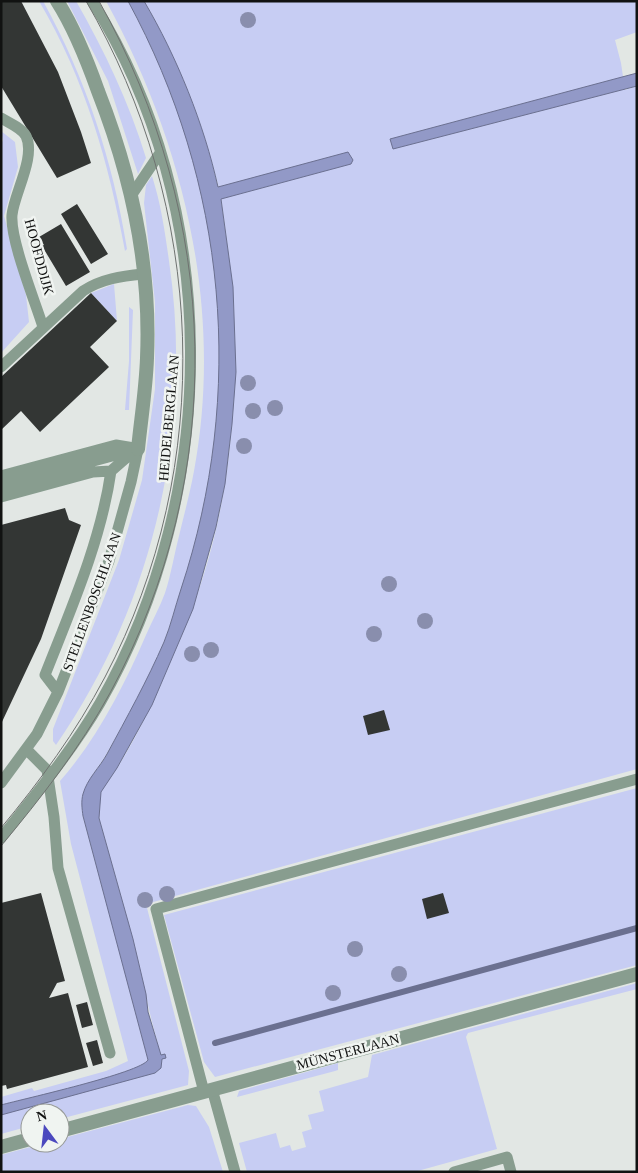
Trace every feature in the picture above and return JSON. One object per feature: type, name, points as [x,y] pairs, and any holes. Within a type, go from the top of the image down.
[{"type":"street","name":"STELLENBOSCHLAAN","points":[[57,1],[87,60],[121,155],[131,196],[143,274],[147,357],[138,449]]},
{"type":"street","name":"MÜNSTERLAAN","points":[[70,1128],[637,974]]},
{"type":"street","points":[[1,1147],[20,1142]]},
{"type":"lane","name":"HEIDELBERGLAAN","points":[[1,838],[64,759],[101,702],[143,612],[173,512],[183,456],[190,353],[186,279],[173,200],[143,101],[125,60],[92,1]]},
{"type":"lane","name":"HOOFDDIJK","points":[[1,118],[26,136],[28,155],[13,208],[12,226],[43,327]]},
{"type":"lane","points":[[131,196],[160,153]]},
{"type":"lane","points":[[1,367],[43,327],[91,286],[123,276],[143,274]]},
{"type":"lane","points":[[1,476],[116,445],[138,449]]},
{"type":"lane","points":[[1,497],[94,472],[111,470],[138,449]]},
{"type":"lane","points":[[1,486],[138,449]]},
{"type":"lane","name":"STELLENBOSCHLAAN","points":[[1,783],[37,734],[58,692],[109,561],[127,498],[138,449]]},
{"type":"lane","name":"STELLENBOSCHLAAN","points":[[58,692],[45,675],[82,577],[107,499],[111,470]]},
{"type":"lane","points":[[26,749],[47,770],[58,868],[110,1054]]},
{"type":"lane","points":[[235,1172],[208,1090],[156,910],[637,779]]},
{"type":"lane","points":[[454,1172],[507,1158],[511,1172]]},
{"type":"shaded area","points":[[39,1],[43,1],[58,30],[96,121],[114,184],[127,249],[125,251],[119,218],[93,122],[70,61]]},
{"type":"shaded area","points":[[67,1],[76,1],[97,39],[124,97],[146,158],[138,174],[108,81]]},
{"type":"shaded area","points":[[106,1],[128,1],[162,71],[188,144],[206,217],[217,292],[219,367],[214,443],[201,518],[180,593],[164,642],[151,670],[130,712],[87,786],[83,816],[146,1048],[158,1044],[133,940],[99,818],[99,798],[104,786],[133,741],[166,673],[202,579],[217,526],[227,472],[234,362],[233,307],[228,253],[218,185],[201,129],[187,92],[172,55],[144,1],[637,1],[637,32],[615,40],[625,90],[637,86],[637,769],[146,904],[189,1071],[188,1085],[70,1116],[70,1103],[20,1103],[20,1129],[1,1134],[1,1097],[32,1088],[34,1091],[106,1071],[128,1061],[71,844],[60,781],[86,748],[109,711],[163,598],[194,471],[202,410],[204,350],[200,289],[190,229],[176,170],[157,112],[133,55]]},
{"type":"shaded area","points":[[128,1],[144,1],[168,45],[197,115],[218,187],[348,152],[353,160],[351,164],[221,199],[233,287],[236,372],[225,484],[216,527],[193,609],[152,705],[117,768],[101,792],[99,818],[133,939],[146,994],[148,1012],[161,1055],[165,1054],[166,1058],[162,1059],[161,1068],[155,1073],[45,1103],[20,1103],[20,1110],[1,1115],[1,1105],[125,1072],[148,1060],[83,816],[82,799],[87,783],[107,754],[144,685],[171,623],[201,515],[214,440],[219,365],[216,290],[205,215],[187,142],[161,70]]},
{"type":"shaded area","points":[[637,73],[637,86],[393,149],[390,139]]},
{"type":"shaded area","points":[[1,131],[15,142],[18,167],[4,216],[26,295],[29,322],[1,353],[1,144],[3,140]]},
{"type":"shaded area","points":[[152,176],[166,239],[175,325],[176,388],[170,451],[158,514],[141,575],[118,634],[90,691],[56,745],[53,741],[53,729],[119,560],[142,480],[155,389],[155,302],[144,203],[146,185]]},
{"type":"shaded area","points":[[114,284],[117,321],[91,293]]},
{"type":"shaded area","points":[[129,307],[133,310],[129,410],[125,410],[129,361]]},
{"type":"shaded area","points":[[637,788],[637,965],[215,1077],[204,1062],[164,915]]},
{"type":"shaded area","points":[[637,983],[637,989],[468,1033],[466,1037],[497,1149],[414,1172],[247,1172],[239,1143],[276,1133],[280,1148],[290,1145],[292,1151],[306,1147],[302,1132],[312,1129],[308,1115],[324,1111],[319,1091],[368,1077],[372,1055]]},
{"type":"shaded area","points":[[338,1063],[338,1070],[237,1097],[239,1091]]},
{"type":"shaded area","points":[[188,1105],[196,1106],[209,1127],[223,1172],[1,1172],[1,1155],[20,1150],[20,1153],[70,1153],[70,1136]]},
{"type":"building","points":[[1,1],[21,1],[58,72],[91,163],[57,178],[1,86]]},
{"type":"building","points":[[77,204],[108,254],[91,264],[61,214]]},
{"type":"building","points":[[61,224],[90,272],[66,286],[42,246],[44,245],[39,237]]},
{"type":"building","points":[[91,293],[117,321],[90,347],[109,367],[40,432],[21,411],[1,430],[1,377]]},
{"type":"building","points":[[65,508],[69,520],[81,525],[41,639],[1,724],[1,525]]},
{"type":"building","points":[[384,710],[390,730],[368,735],[363,716]]},
{"type":"building","points":[[41,893],[65,981],[57,983],[49,998],[68,993],[88,1067],[7,1089],[6,1085],[1,1086],[1,903]]},
{"type":"building","points":[[443,893],[449,913],[427,919],[422,899]]},
{"type":"building","points":[[87,1002],[93,1025],[82,1028],[76,1005]]},
{"type":"building","points":[[97,1040],[103,1063],[93,1066],[86,1043]]},
{"type":"waterway","points":[[215,1043],[637,928]]},
{"type":"tram line","points":[[1,828],[70,737],[105,677],[141,595],[166,511],[180,424],[182,337],[174,250],[155,164],[126,81],[86,1]]},
{"type":"tram line","points":[[1,846],[31,810],[86,733],[110,693],[149,609],[176,523],[191,435],[195,346],[187,258],[169,170],[139,84],[99,1]]}]
